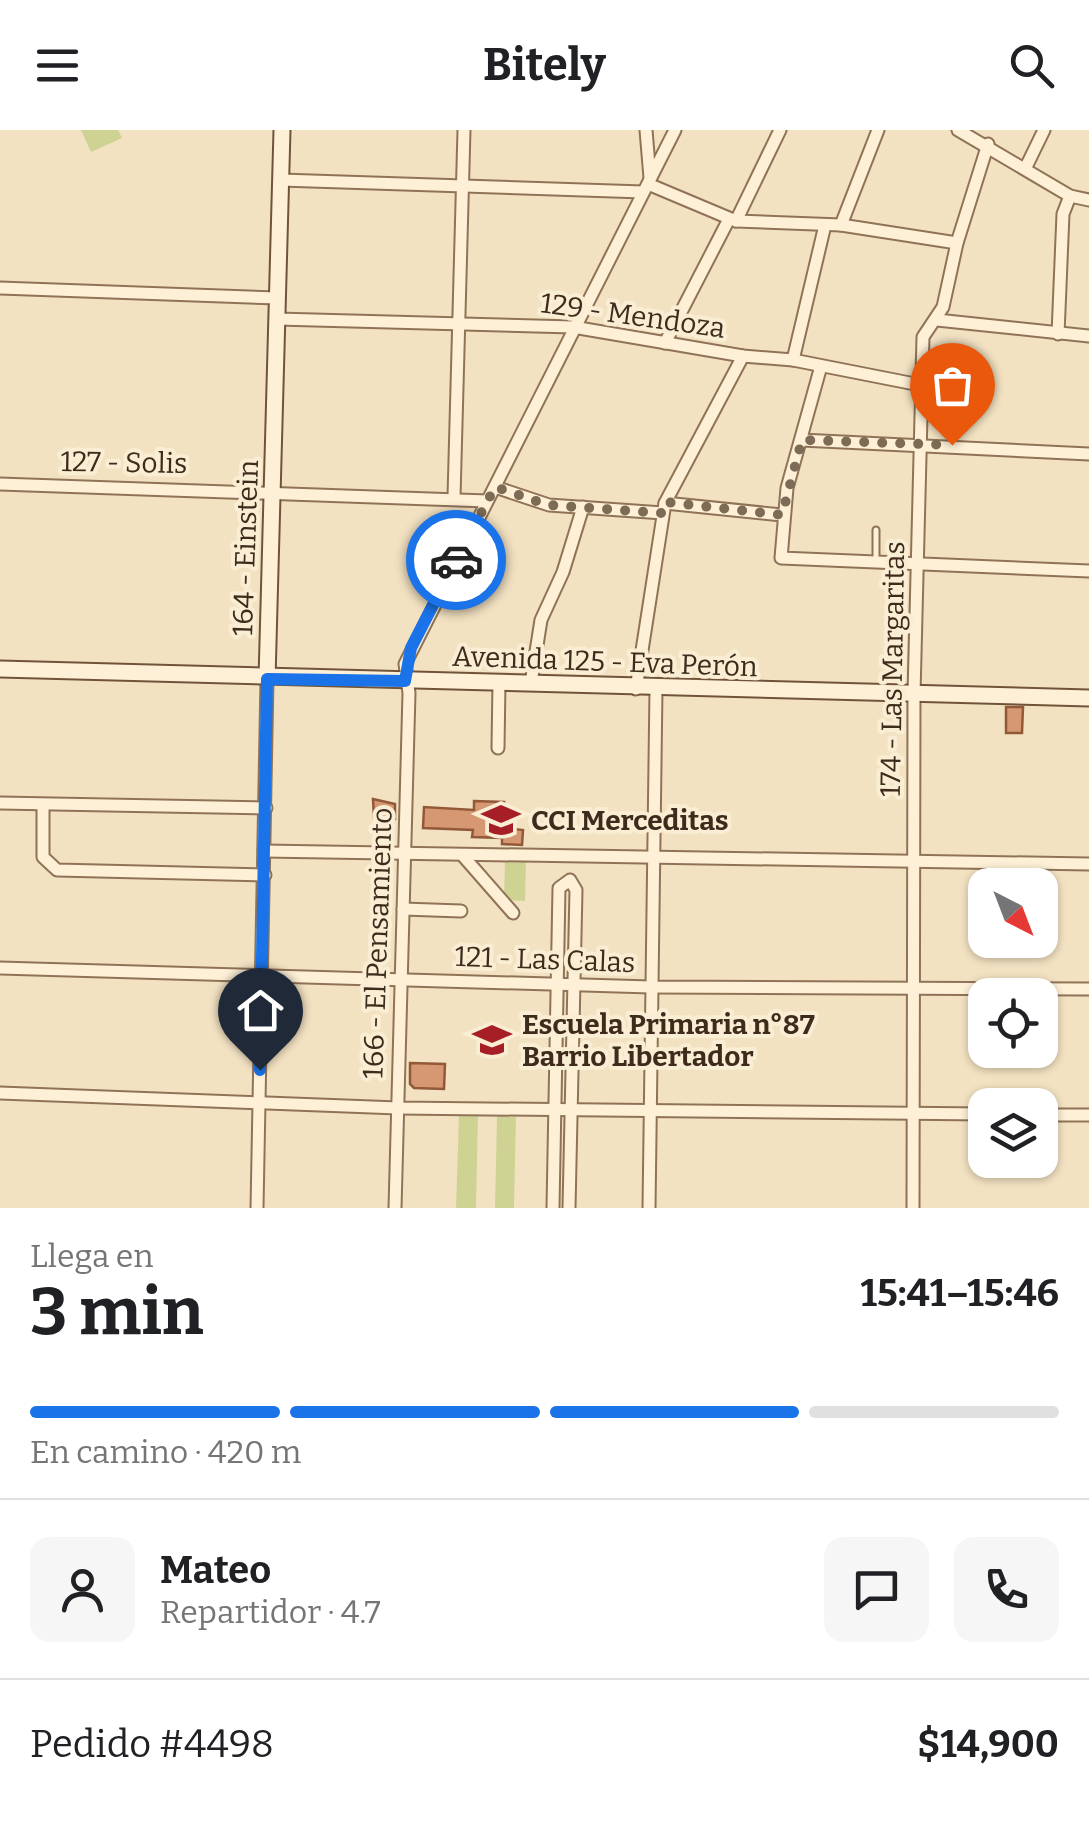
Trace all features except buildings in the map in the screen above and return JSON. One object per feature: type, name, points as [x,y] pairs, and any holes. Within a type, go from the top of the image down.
[{"type":"street","name":"164 - Einstein","points":[[257,1208],[282,130]]},
{"type":"street","points":[[454,498],[464,130]]},
{"type":"street","points":[[646,130],[647,185]]},
{"type":"street","name":"166 - El Pensamiento","points":[[395,1208],[409,694],[405,681],[411,648],[675,130]]},
{"type":"street","points":[[664,342],[780,130]]},
{"type":"street","points":[[841,225],[878,130]]},
{"type":"street","points":[[958,130],[988,144],[1070,196],[1089,200]]},
{"type":"street","points":[[1026,167],[1044,130]]},
{"type":"street","name":"174 - Las Margaritas","points":[[913,1208],[914,694],[920,385],[924,337],[937,320],[988,144]]},
{"type":"street","points":[[281,180],[647,185],[733,220],[841,225],[957,243]]},
{"type":"street","points":[[1058,334],[1063,214],[1070,196]]},
{"type":"street","points":[[793,360],[825,225]]},
{"type":"street","points":[[0,288],[278,298]]},
{"type":"street","name":"129 - Mendoza","points":[[277,319],[573,327],[743,356],[793,360],[920,385]]},
{"type":"street","points":[[937,320],[1089,336]]},
{"type":"street","points":[[636,688],[664,508],[743,356]]},
{"type":"street","points":[[821,366],[782,515],[781,558],[1089,572]]},
{"type":"street","points":[[802,440],[918,442],[1089,454]]},
{"type":"street","name":"127 - Solis","points":[[0,484],[272,490],[487,501]]},
{"type":"street","points":[[495,487],[548,505],[782,515]]},
{"type":"street","points":[[531,683],[541,620],[563,572],[583,508]]},
{"type":"street","name":"Avenida 125 - Eva Perón","points":[[0,668],[656,690],[1089,698]]},
{"type":"street","points":[[498,748],[499,682]]},
{"type":"street","points":[[649,1208],[656,690]]},
{"type":"street","points":[[0,803],[266,808]]},
{"type":"street","points":[[43,806],[43,857],[57,870],[265,875]]},
{"type":"street","points":[[264,851],[1089,864]]},
{"type":"street","points":[[464,857],[513,913]]},
{"type":"street","points":[[553,1208],[559,888],[570,880],[576,890],[569,1208]]},
{"type":"street","points":[[403,909],[461,911]]},
{"type":"street","name":"121 - Las Calas","points":[[0,968],[574,985],[1089,989]]},
{"type":"street","points":[[0,1093],[572,1112],[968,1114]]},
{"type":"street","points":[[1058,1114],[1089,1115]]},
{"type":"lane","points":[[876,530],[876,564]]},
{"type":"green space","points":[[81,130],[118,130],[122,138],[91,152]]},
{"type":"green space","points":[[505,861],[526,862],[525,901],[504,900]]},
{"type":"green space","points":[[459,1115],[478,1115],[476,1208],[456,1208]]},
{"type":"green space","points":[[497,1116],[516,1117],[514,1208],[495,1208]]},
{"type":"way so far","points":[[456,560],[495,487],[548,505],[662,513],[665,502],[782,515],[802,440],[952,445]]},
{"type":"place","name":"CCI Merceditas","points":[[501,820]]},
{"type":"place","name":"Escuela Primaria n°87 Barrio Libertador","points":[[492,1040]]},
{"type":"route","points":[[260,1070],[267,679],[405,681],[405,664],[411,648],[456,560]]}]
